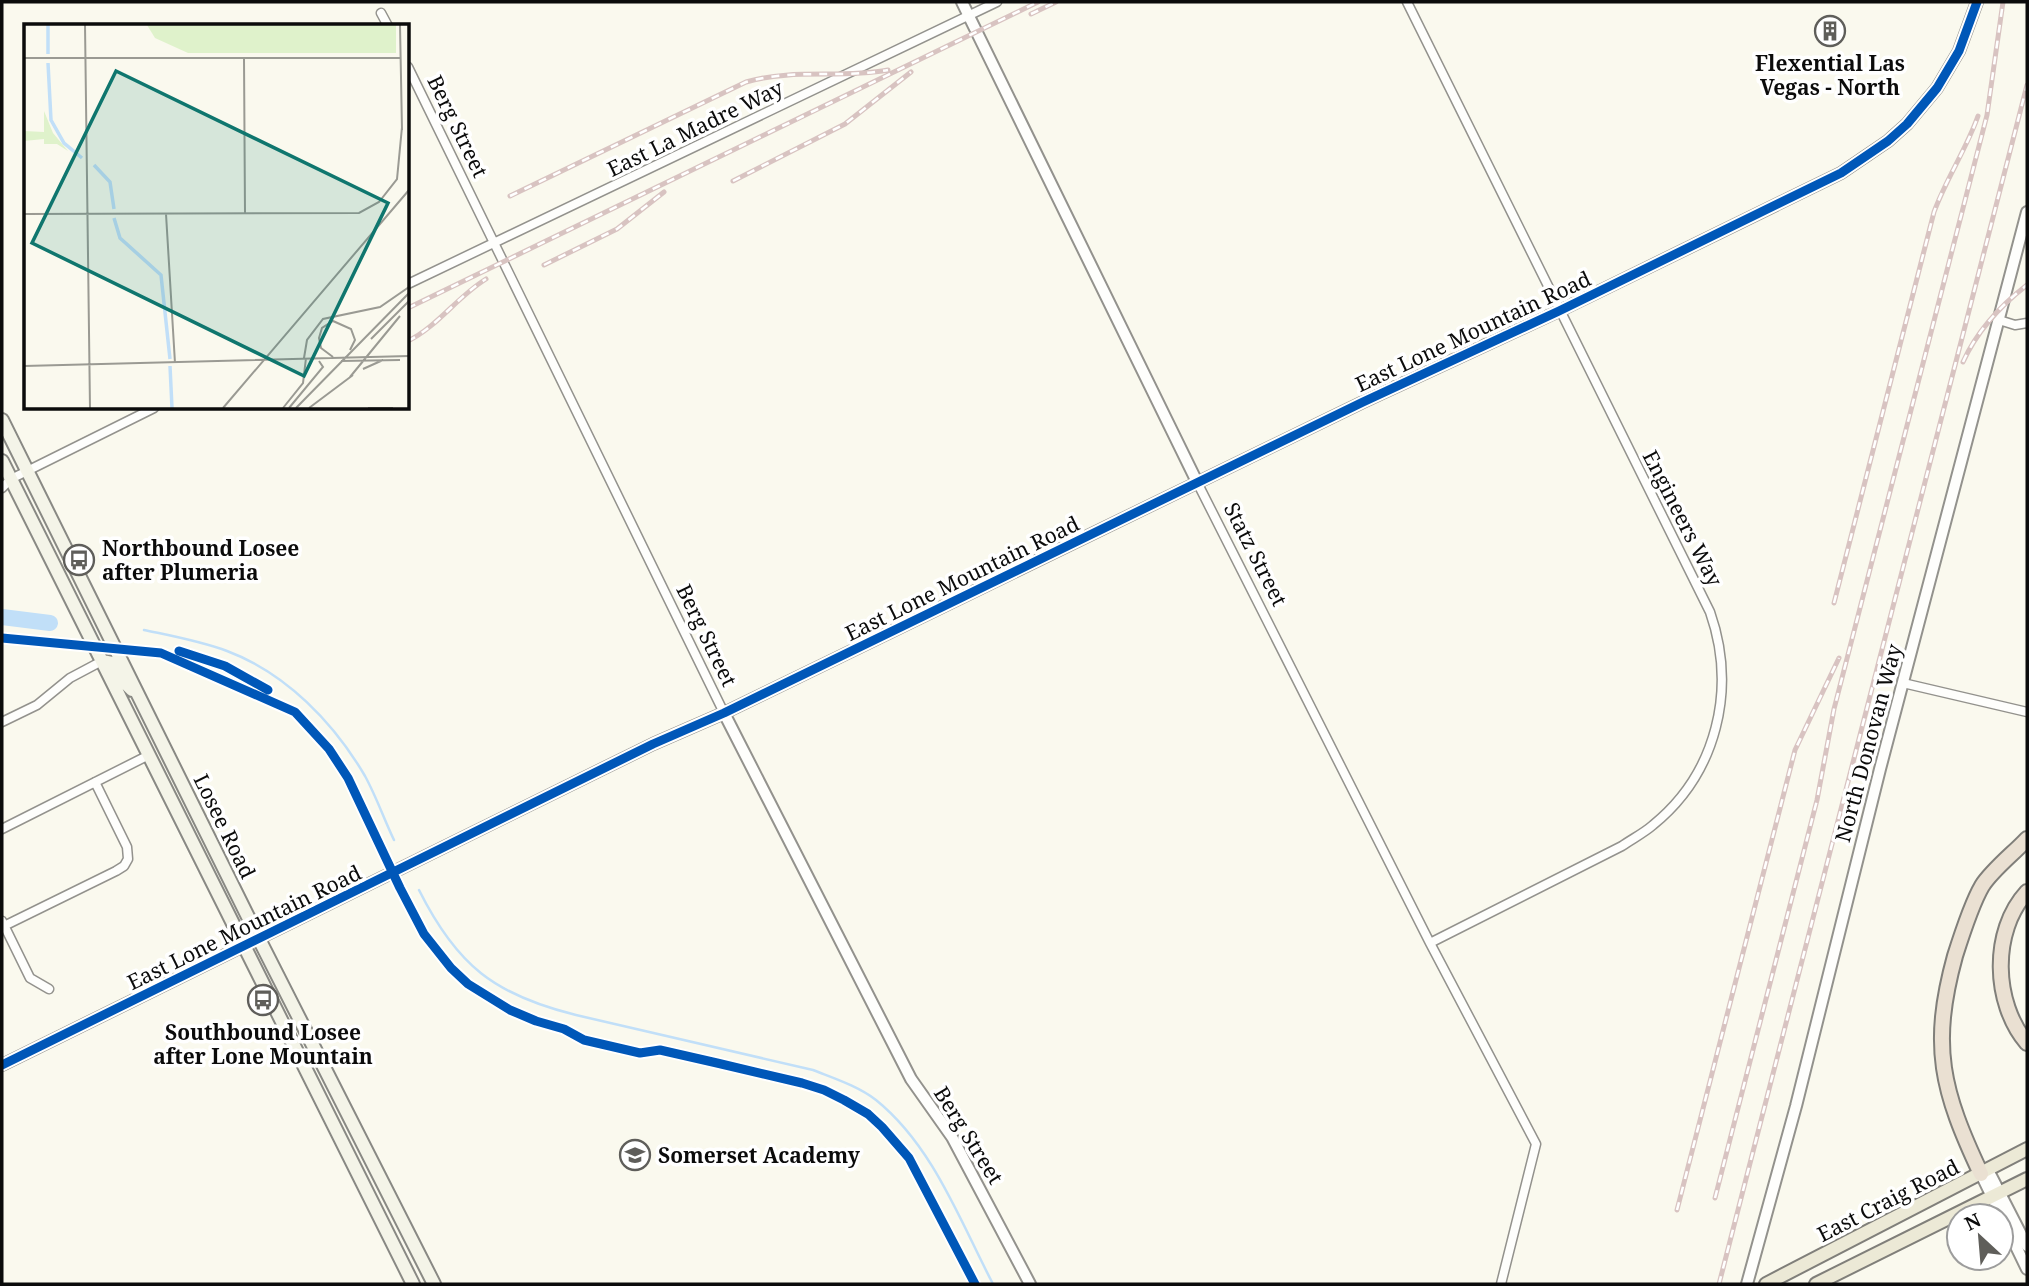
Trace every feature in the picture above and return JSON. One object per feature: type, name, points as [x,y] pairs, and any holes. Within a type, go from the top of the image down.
[{"type":"highway","points":[[1985,1172],[1959,1128],[1944,1078],[1941,1059],[1944,996],[1959,942],[1983,885],[2027,839]]},
{"type":"highway","points":[[2027,892],[2009,921],[2002,946],[2001,985],[2010,1014],[2027,1043]]},
{"type":"main road","name":"Losee Road","points":[[2,420],[259,939],[434,1284]]},
{"type":"main road","name":"Losee Road","points":[[2,461],[5,482],[102,662],[413,1284]]},
{"type":"main road","points":[[102,662],[112,663],[121,679],[142,700]]},
{"type":"main road","points":[[322,1101],[338,1115],[356,1149],[374,1165]]},
{"type":"main road","name":"East Craig Road","points":[[1767,1284],[2027,1149]]},
{"type":"main road","points":[[356,1168],[370,1175],[388,1209],[404,1223]]},
{"type":"main road","name":"East Craig Road","points":[[1816,1284],[2027,1179]]},
{"type":"street","name":"Statz Street","points":[[962,2],[1198,484],[1430,943],[1536,1144],[1501,1284]]},
{"type":"street","name":"East La Madre Way","points":[[410,283],[997,2]]},
{"type":"street","name":"Engineers Way","points":[[1407,2],[1710,612],[1723,665],[1723,691],[1716,732],[1697,776],[1675,805],[1652,827],[1622,846],[1430,943]]},
{"type":"street","name":"East Lone Mountain Road","points":[[2,1065],[653,744],[724,713],[1841,173],[1888,142],[1925,104],[1959,51],[1977,2]]},
{"type":"street","points":[[382,13],[387,24]]},
{"type":"street","name":"Berg Street","points":[[410,70],[724,713],[904,1065],[919,1092],[953,1137],[1030,1284]]},
{"type":"street","name":"North Donovan Way","points":[[1747,1284],[1797,1106],[1903,683],[2027,212]]},
{"type":"street","points":[[1999,320],[2015,324],[2027,323]]},
{"type":"street","points":[[5,482],[149,410]]},
{"type":"street","points":[[2,722],[37,705],[70,678],[102,662]]},
{"type":"street","points":[[1903,683],[2027,712]]},
{"type":"street","points":[[2,829],[149,755]]},
{"type":"street","points":[[49,989],[30,978],[3,924],[124,866],[128,859],[127,846],[95,782]]},
{"type":"street","points":[[1985,1172],[2027,1269]]},
{"type":"street","points":[[1996,1195],[2027,1246]]},
{"type":"waterway","points":[[2,617],[50,623]]},
{"type":"waterway","points":[[144,630],[227,651],[269,672],[288,686],[323,719],[353,756],[394,840]]},
{"type":"waterway","points":[[419,890],[448,939],[464,958],[501,987],[523,998],[576,1015],[813,1070],[869,1095],[914,1139],[944,1186],[993,1284]]},
{"type":"railway","points":[[410,307],[1038,2]]},
{"type":"railway","points":[[1031,14],[1056,2]]},
{"type":"railway","points":[[1715,1198],[1817,800],[1834,709],[1987,115],[2003,2]]},
{"type":"railway","points":[[510,196],[746,82],[782,75],[852,74],[888,70]]},
{"type":"railway","points":[[733,181],[845,124],[911,72]]},
{"type":"railway","points":[[1719,1284],[2027,85]]},
{"type":"railway","points":[[1834,603],[1934,212],[1978,116]]},
{"type":"railway","points":[[544,265],[617,229],[664,192]]},
{"type":"railway","points":[[410,340],[429,328],[486,279]]},
{"type":"railway","points":[[1963,362],[1990,320],[2027,285]]},
{"type":"railway","points":[[1677,1210],[1795,750],[1839,658]]},
{"type":"cycle path","points":[[2,1065],[653,744],[724,713],[1841,173],[1888,141],[1907,124],[1937,88],[1959,51],[1977,2]]},
{"type":"cycle path","points":[[2,638],[161,653],[295,712],[329,749],[348,778],[424,934],[451,968],[468,984],[510,1010],[564,1029],[584,1040],[640,1053],[660,1050],[802,1083],[824,1090],[868,1114],[909,1158],[975,1284]]},
{"type":"cycle path","points":[[179,651],[225,666],[268,690]]},
{"type":"place","name":"Flexential Las Vegas - North","points":[[1830,31]]},
{"type":"place","name":"Northbound Losee after Plumeria","points":[[79,560]]},
{"type":"place","name":"Southbound Losee after Lone Mountain","points":[[263,1000]]},
{"type":"place","name":"Somerset Academy","points":[[635,1155]]}]
